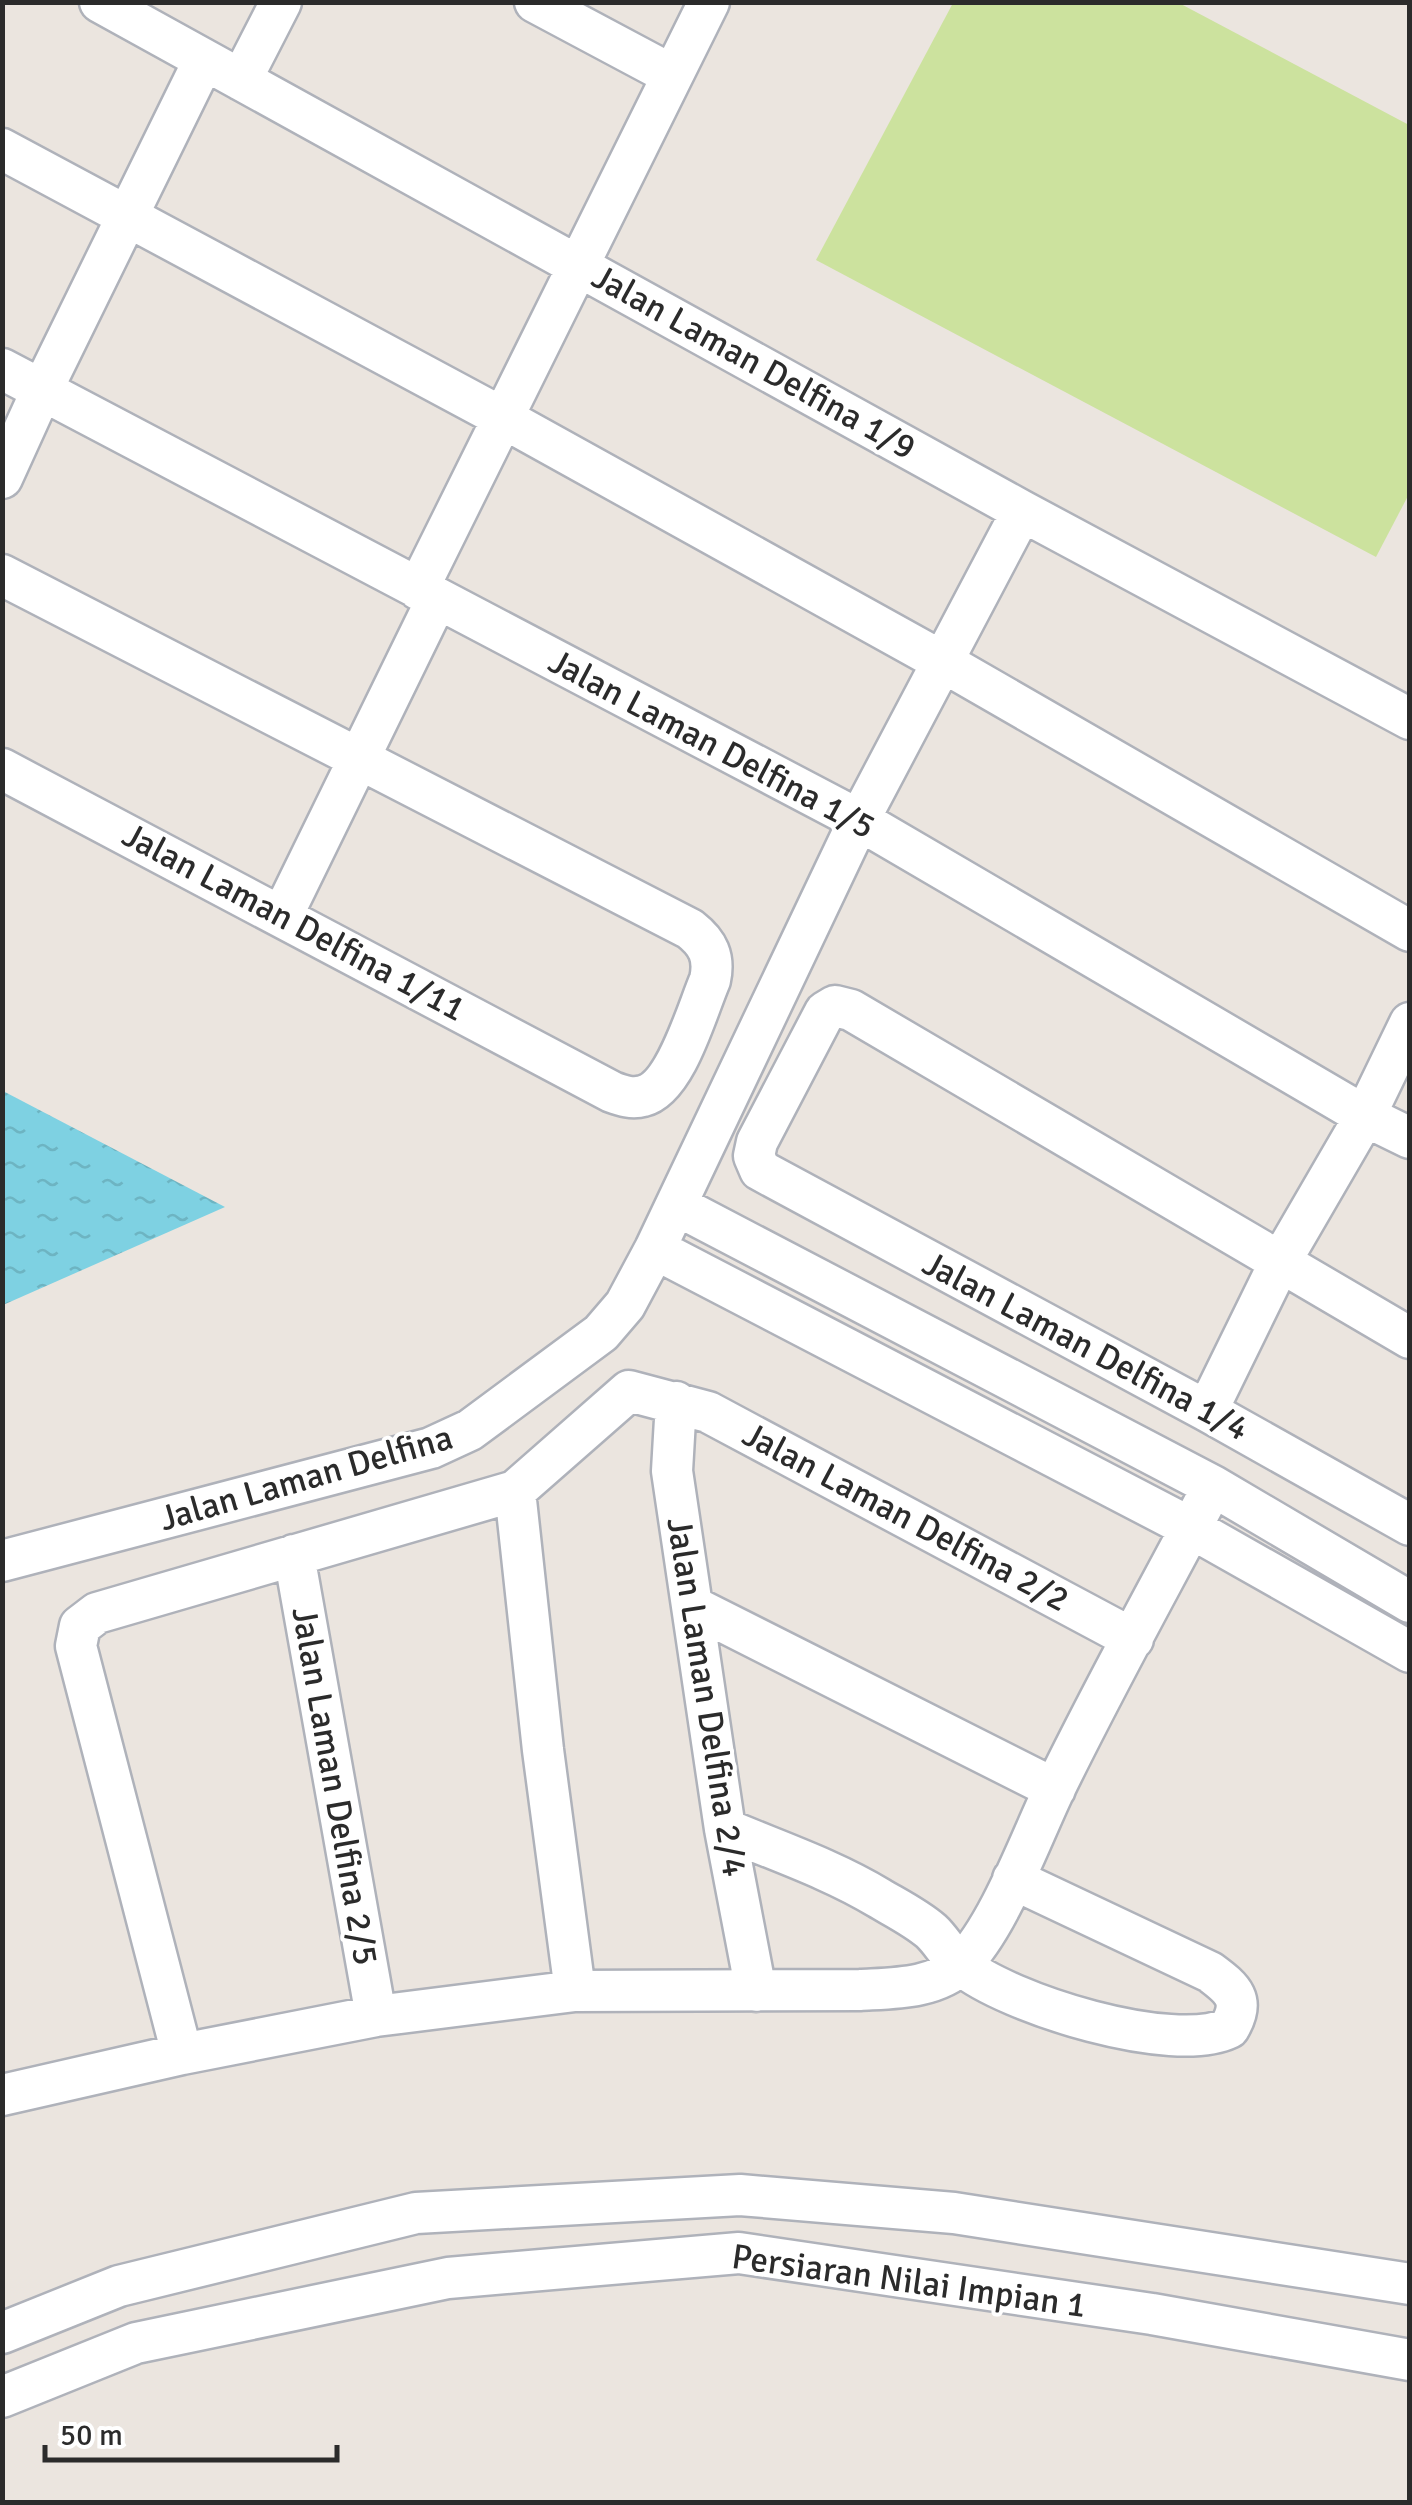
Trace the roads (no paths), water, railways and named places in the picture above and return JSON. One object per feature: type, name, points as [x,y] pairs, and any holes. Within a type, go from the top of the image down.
[{"type":"street","name":"Jalan Laman Delfina 1/9","points":[[100,2],[1022,511],[1410,719]]},
{"type":"street","points":[[241,80],[281,2]]},
{"type":"street","points":[[535,2],[670,74]]},
{"type":"street","points":[[282,916],[359,760],[504,419],[581,266],[670,74],[709,2]]},
{"type":"street","points":[[2,478],[204,60]]},
{"type":"street","points":[[2,149],[504,419],[943,662],[1410,931]]},
{"type":"street","name":"Jalan Laman Delfina 1/5","points":[[2,369],[860,820],[1365,1116],[1410,1138]]},
{"type":"street","name":"Jalan Laman Delfina","points":[[2,1561],[431,1448],[470,1430],[601,1332],[625,1305],[655,1248],[860,820],[1022,511]]},
{"type":"street","points":[[2,575],[359,760]]},
{"type":"street","name":"Jalan Laman Delfina 1/11","points":[[2,769],[612,1092],[630,1098],[646,1096],[662,1086],[710,980],[713,966],[702,938],[359,760]]},
{"type":"street","name":"Jalan Laman Delfina 1/4","points":[[1280,1264],[868,1020],[834,1006],[812,1033],[762,1128],[754,1156],[760,1170],[1208,1410],[1410,1525]]},
{"type":"street","points":[[1208,1410],[1280,1264],[1365,1116],[1410,1023]]},
{"type":"street","points":[[676,1205],[1214,1486],[1410,1602]]},
{"type":"street","points":[[655,1248],[1192,1528],[1410,1652]]},
{"type":"street","points":[[1280,1264],[1410,1338]]},
{"type":"street","name":"Jalan Laman Delfina 2/2","points":[[515,1491],[629,1391],[676,1402],[733,1424],[1133,1639]]},
{"type":"street","name":"Jalan Laman Delfina 2/4","points":[[676,1402],[672,1471],[726,1829],[756,1991]]},
{"type":"street","points":[[2,2095],[376,2016],[575,1991],[907,1987],[936,1980],[961,1965],[992,1919],[1055,1789],[1214,1486]]},
{"type":"street","points":[[182,2054],[76,1646],[80,1626],[97,1613],[515,1491],[543,1750],[575,1991]]},
{"type":"street","name":"Jalan Laman Delfina 2/5","points":[[294,1555],[376,2016]]},
{"type":"street","points":[[694,1607],[1055,1789]]},
{"type":"street","points":[[726,1829],[876,1896],[930,1930],[961,1965],[1014,1997],[1091,2022],[1196,2037],[1229,2028],[1238,2014],[1236,1997],[1210,1972],[1014,1879]]},
{"type":"street","name":"Persiaran Nilai Impian 1","points":[[2,2333],[119,2286],[416,2213],[740,2195],[954,2214],[1410,2284]]},
{"type":"street","name":"Persiaran Nilai Impian 1","points":[[2,2396],[136,2342],[448,2278],[738,2253],[1152,2314],[1410,2360]]},
{"type":"water","points":[[3,1091],[225,1207],[3,1305]]}]
